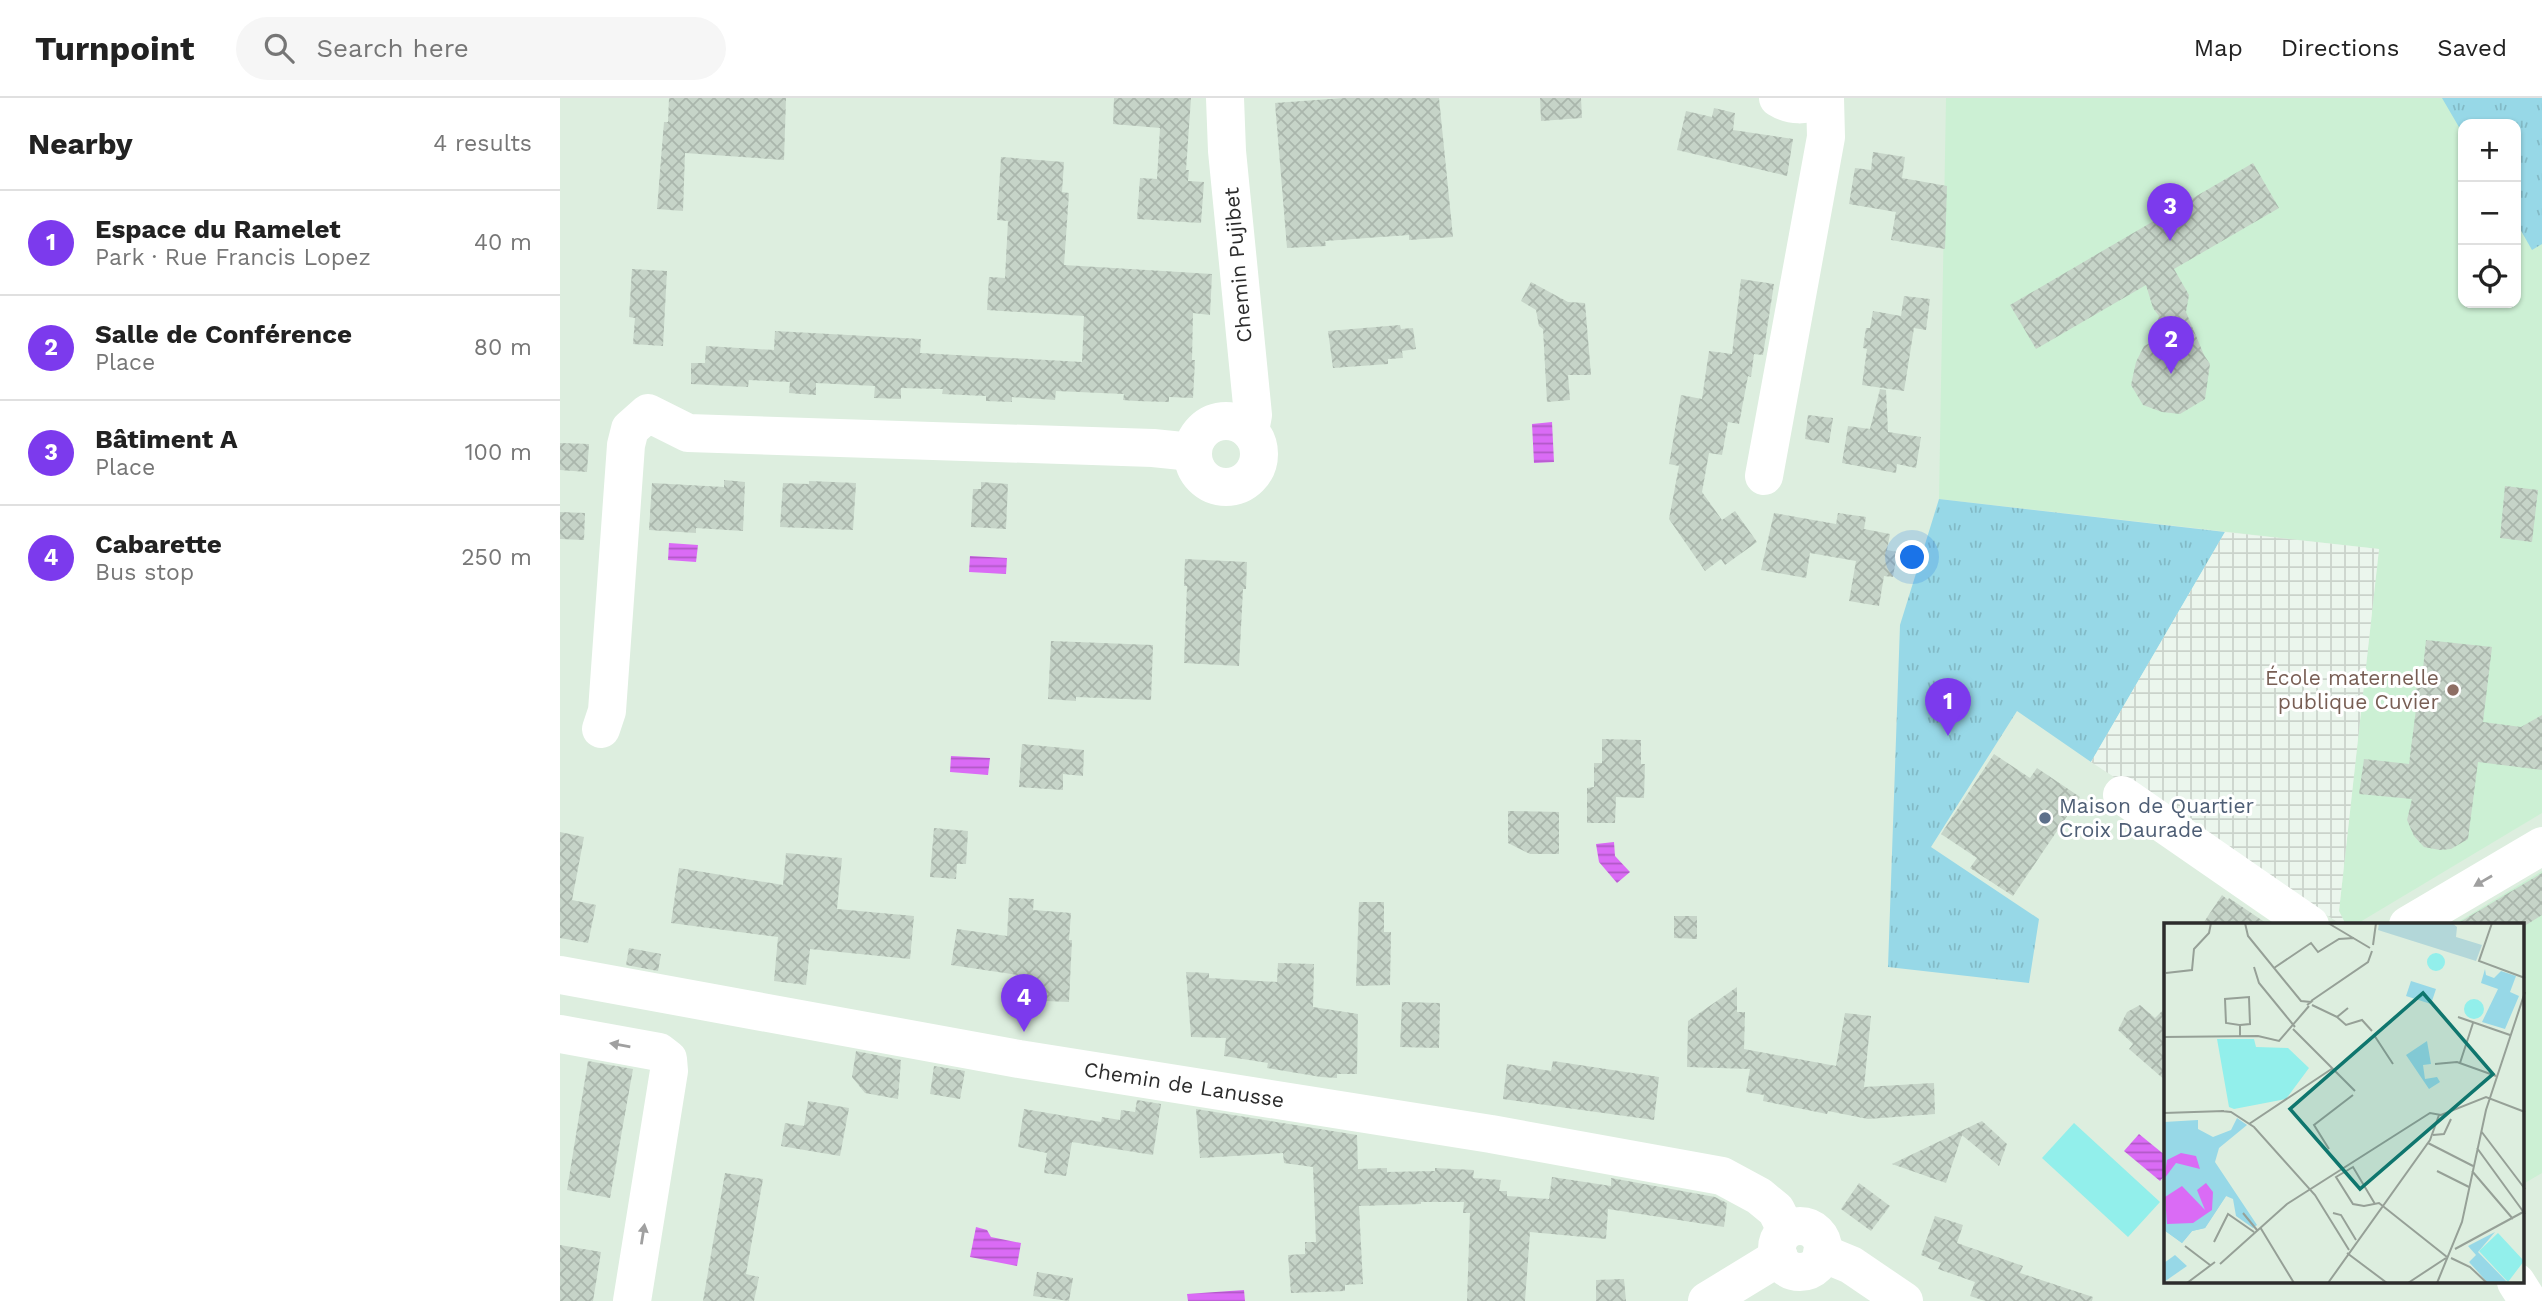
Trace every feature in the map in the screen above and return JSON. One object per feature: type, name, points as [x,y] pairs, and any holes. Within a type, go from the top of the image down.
[{"type":"street","name":"Chemin Pujibet","points":[[1192,452],[1198,473],[1215,486],[1227,488],[1247,480],[1258,461],[1256,440],[1250,431],[1253,415],[1227,151],[1225,98]]},
{"type":"street","points":[[1778,98],[1787,103],[1801,105],[1819,98]]},
{"type":"street","points":[[1764,476],[1826,137],[1825,98]]},
{"type":"street","points":[[601,729],[607,711],[626,446],[630,429],[648,413],[688,433],[1153,448],[1192,452],[1201,432],[1220,421],[1231,421],[1250,431]]},
{"type":"street","points":[[2122,795],[2307,923]]},
{"type":"street","points":[[2411,923],[2542,846]]},
{"type":"street","name":"Chemin de Lanusse","points":[[560,975],[1019,1059],[1491,1134],[1722,1176],[1759,1196],[1776,1210],[1783,1244]]},
{"type":"street","points":[[560,1034],[659,1052],[667,1059],[669,1071],[632,1301]]},
{"type":"street","points":[[1707,1301],[1783,1244],[1787,1267],[1805,1271],[1817,1264],[1822,1253],[1851,1265],[1904,1301]]},
{"type":"street","points":[[2517,1284],[2528,1301]]},
{"type":"shaded area","points":[[1946,98],[2542,98],[2542,813],[2358,923],[2345,923],[2339,911],[2379,549],[1939,499]]},
{"type":"shaded area","points":[[1552,422],[1554,462],[1534,463],[1532,424]]},
{"type":"shaded area","points":[[2225,532],[2379,549],[2339,911],[2345,923],[2339,923],[2091,762]]},
{"type":"shaded area","points":[[669,543],[698,545],[696,562],[668,560]]},
{"type":"shaded area","points":[[970,556],[1007,558],[1006,574],[969,572]]},
{"type":"shaded area","points":[[951,756],[990,758],[988,775],[950,772]]},
{"type":"shaded area","points":[[1614,842],[1615,856],[1630,872],[1617,883],[1599,862],[1596,844]]},
{"type":"shaded area","points":[[2542,871],[2542,1173],[2525,1183],[2525,923],[2456,923]]},
{"type":"shaded area","points":[[2074,1123],[2160,1202],[2128,1237],[2042,1158]]},
{"type":"shaded area","points":[[2139,1134],[2164,1154],[2164,1176],[2160,1181],[2124,1151]]},
{"type":"shaded area","points":[[976,1227],[987,1230],[991,1237],[1021,1243],[1017,1266],[970,1257]]},
{"type":"shaded area","points":[[1244,1290],[1245,1301],[1188,1301],[1187,1294]]},
{"type":"green space","points":[[2442,98],[2542,98],[2542,244],[2532,250],[2521,231],[2521,119],[2458,119],[2458,125]]},
{"type":"green space","points":[[1939,499],[2225,532],[2091,762],[2017,711],[1931,847],[2039,919],[2029,983],[1888,967],[1900,625]]},
{"type":"building","points":[[669,98],[786,98],[784,160],[685,153],[683,211],[657,209],[664,122],[668,122]]},
{"type":"building","points":[[1114,98],[1191,98],[1186,170],[1189,170],[1188,181],[1204,182],[1201,223],[1137,219],[1140,178],[1157,179],[1160,128],[1113,124]]},
{"type":"building","points":[[1344,98],[1439,98],[1453,237],[1409,240],[1409,235],[1325,241],[1326,246],[1287,248],[1275,103]]},
{"type":"building","points":[[1540,98],[1581,98],[1582,118],[1541,121]]},
{"type":"building","points":[[1714,108],[1735,113],[1733,130],[1793,139],[1787,176],[1677,150],[1686,111],[1712,117]]},
{"type":"building","points":[[1873,152],[1905,157],[1902,178],[1947,186],[1945,249],[1891,240],[1896,212],[1849,204],[1855,168],[1871,170]]},
{"type":"building","points":[[1001,157],[1064,162],[1062,192],[1069,193],[1064,265],[1212,274],[1210,315],[1193,313],[1193,398],[1169,397],[1169,402],[1136,401],[1123,400],[1124,394],[1056,391],[1055,400],[1012,397],[1012,402],[986,401],[986,396],[942,394],[943,389],[901,388],[901,399],[874,398],[875,386],[816,383],[816,395],[789,393],[790,382],[749,380],[748,387],[691,384],[691,363],[705,363],[706,346],[774,350],[775,331],[921,339],[920,353],[1082,362],[1084,316],[987,310],[989,277],[1005,278],[1008,221],[997,220]]},
{"type":"building","points":[[2253,163],[2279,208],[2174,269],[2189,295],[2186,312],[2210,364],[2205,399],[2180,414],[2162,412],[2143,405],[2131,385],[2136,362],[2144,346],[2152,342],[2159,316],[2153,308],[2146,285],[2036,349],[2010,305]]},
{"type":"building","points":[[632,269],[667,271],[663,346],[633,344],[635,318],[629,317]]},
{"type":"building","points":[[1741,279],[1774,284],[1763,355],[1754,354],[1739,424],[1728,422],[1722,455],[1709,453],[1702,492],[1722,520],[1735,511],[1757,542],[1725,565],[1721,559],[1705,571],[1669,519],[1679,466],[1669,464],[1681,395],[1702,399],[1709,351],[1732,354]]},
{"type":"building","points":[[1531,282],[1568,302],[1585,303],[1591,375],[1568,375],[1570,400],[1547,402],[1543,329],[1539,326],[1536,310],[1521,301]]},
{"type":"building","points":[[1904,296],[1930,299],[1926,330],[1914,328],[1904,391],[1862,385],[1867,349],[1863,348],[1866,328],[1870,328],[1873,311],[1901,316]]},
{"type":"building","points":[[1400,325],[1401,329],[1413,328],[1416,349],[1402,351],[1403,358],[1388,359],[1388,364],[1333,368],[1328,331]]},
{"type":"building","points":[[1880,389],[1886,390],[1888,432],[1921,437],[1916,468],[1897,464],[1896,473],[1842,463],[1848,426],[1870,429]]},
{"type":"building","points":[[1808,415],[1833,418],[1829,443],[1805,439]]},
{"type":"building","points":[[560,443],[589,444],[587,472],[560,470]]},
{"type":"building","points":[[724,480],[745,482],[743,531],[696,528],[696,533],[649,530],[652,483],[724,487]]},
{"type":"building","points":[[809,481],[856,483],[853,530],[780,527],[783,483],[809,484]]},
{"type":"building","points":[[981,482],[1008,484],[1006,529],[971,527],[973,489],[981,489]]},
{"type":"building","points":[[2505,486],[2538,490],[2532,542],[2500,538]]},
{"type":"building","points":[[560,512],[585,513],[584,540],[560,539]]},
{"type":"building","points":[[1774,513],[1836,524],[1838,513],[1866,517],[1864,529],[1890,534],[1887,550],[1897,552],[1893,577],[1884,576],[1879,606],[1849,601],[1856,561],[1810,553],[1806,578],[1761,570]]},
{"type":"building","points":[[1185,559],[1247,562],[1239,666],[1184,663],[1187,586],[1184,586]]},
{"type":"building","points":[[2426,640],[2492,647],[2483,722],[2521,727],[2542,715],[2542,770],[2478,762],[2468,839],[2451,849],[2424,847],[2414,836],[2407,820],[2412,799],[2359,794],[2364,759],[2409,764],[2416,709],[2413,702],[2419,678],[2422,678]]},
{"type":"building","points":[[1051,641],[1153,645],[1151,700],[1076,697],[1076,701],[1048,699]]},
{"type":"building","points":[[1602,739],[1641,740],[1641,764],[1645,764],[1644,798],[1616,797],[1615,823],[1587,823],[1587,788],[1594,787],[1594,763],[1602,763]]},
{"type":"building","points":[[1022,744],[1084,750],[1083,776],[1063,774],[1063,790],[1019,787]]},
{"type":"building","points":[[1994,754],[2030,778],[2037,768],[2080,797],[2013,896],[1970,868],[1977,858],[1941,834]]},
{"type":"building","points":[[1508,811],[1559,812],[1559,854],[1530,854],[1508,843]]},
{"type":"building","points":[[934,828],[968,831],[966,864],[957,864],[956,879],[930,877]]},
{"type":"building","points":[[560,832],[584,837],[572,900],[596,905],[588,943],[560,938]]},
{"type":"building","points":[[786,853],[842,858],[837,909],[914,916],[910,959],[810,949],[806,985],[774,981],[778,937],[671,923],[679,868],[783,885]]},
{"type":"building","points":[[2542,873],[2542,915],[2526,925],[2458,923]]},
{"type":"building","points":[[2222,895],[2266,923],[2203,923]]},
{"type":"building","points":[[1009,898],[1034,899],[1033,910],[1071,913],[1069,1002],[1023,1000],[1024,976],[951,965],[957,929],[1007,936]]},
{"type":"building","points":[[1359,902],[1384,902],[1384,932],[1391,932],[1390,985],[1356,986]]},
{"type":"building","points":[[1674,916],[1697,916],[1697,939],[1674,938]]},
{"type":"building","points":[[629,948],[661,954],[658,971],[626,965]]},
{"type":"building","points":[[1278,963],[1314,964],[1313,1007],[1358,1014],[1357,1074],[1337,1074],[1337,1078],[1321,1077],[1267,1068],[1268,1063],[1224,1056],[1226,1038],[1191,1037],[1186,972],[1209,973],[1209,978],[1277,982]]},
{"type":"building","points":[[1737,987],[1737,1012],[1745,1012],[1744,1049],[1836,1066],[1845,1013],[1871,1016],[1864,1087],[1934,1083],[1935,1114],[1868,1119],[1828,1111],[1827,1114],[1763,1101],[1764,1095],[1746,1092],[1750,1069],[1687,1067],[1688,1021]]},
{"type":"building","points":[[1402,1002],[1440,1003],[1439,1048],[1400,1047]]},
{"type":"building","points":[[2140,1005],[2155,1018],[2164,1009],[2164,1079],[2129,1049],[2133,1044],[2118,1030],[2127,1012]]},
{"type":"building","points":[[856,1051],[901,1060],[898,1099],[865,1093],[852,1077]]},
{"type":"building","points":[[588,1061],[633,1069],[610,1198],[567,1190]]},
{"type":"building","points":[[1553,1061],[1659,1077],[1654,1120],[1503,1099],[1507,1064],[1551,1071]]},
{"type":"building","points":[[934,1066],[965,1071],[960,1099],[930,1094]]},
{"type":"building","points":[[1137,1100],[1161,1104],[1153,1155],[1072,1142],[1066,1176],[1044,1173],[1047,1153],[1018,1147],[1024,1109],[1101,1122],[1102,1117],[1120,1120],[1121,1110],[1135,1112]]},
{"type":"building","points":[[808,1101],[849,1108],[840,1156],[781,1146],[785,1123],[804,1126]]},
{"type":"building","points":[[1196,1109],[1357,1135],[1358,1169],[1387,1168],[1387,1172],[1435,1171],[1435,1168],[1474,1170],[1473,1178],[1501,1180],[1499,1191],[1507,1191],[1507,1196],[1549,1199],[1552,1177],[1611,1186],[1611,1178],[1715,1197],[1727,1203],[1724,1227],[1608,1209],[1606,1239],[1530,1232],[1525,1301],[1467,1301],[1470,1213],[1463,1213],[1464,1202],[1359,1206],[1363,1284],[1345,1285],[1345,1291],[1291,1293],[1288,1255],[1305,1254],[1305,1242],[1316,1242],[1313,1167],[1284,1163],[1283,1153],[1200,1158]]},
{"type":"building","points":[[1982,1121],[2007,1144],[1999,1166],[1962,1135],[1946,1183],[1892,1164]]},
{"type":"building","points":[[725,1173],[763,1179],[746,1274],[759,1277],[754,1301],[703,1301]]},
{"type":"building","points":[[1859,1183],[1890,1206],[1871,1231],[1841,1209]]},
{"type":"building","points":[[1935,1216],[1963,1225],[1957,1243],[2023,1266],[2020,1273],[2093,1297],[2092,1301],[1985,1301],[1970,1296],[1975,1282],[1938,1269],[1941,1263],[1921,1255]]},
{"type":"building","points":[[560,1245],[601,1252],[593,1301],[560,1301]]},
{"type":"building","points":[[1037,1272],[1073,1278],[1069,1301],[1033,1296]]},
{"type":"building","points":[[1624,1279],[1626,1301],[1596,1301],[1596,1280]]},
{"type":"place","name":"Bâtiment A","points":[[2170,241]]},
{"type":"place","name":"Salle de Conférence","points":[[2171,374]]},
{"type":"place","name":"École maternelle publique Cuvier","points":[[2453,690]]},
{"type":"place","name":"Espace du Ramelet","points":[[1948,736]]},
{"type":"place","name":"Maison de Quartier Croix Daurade","points":[[2045,818]]},
{"type":"place","name":"Cabarette","points":[[1024,1032]]}]
